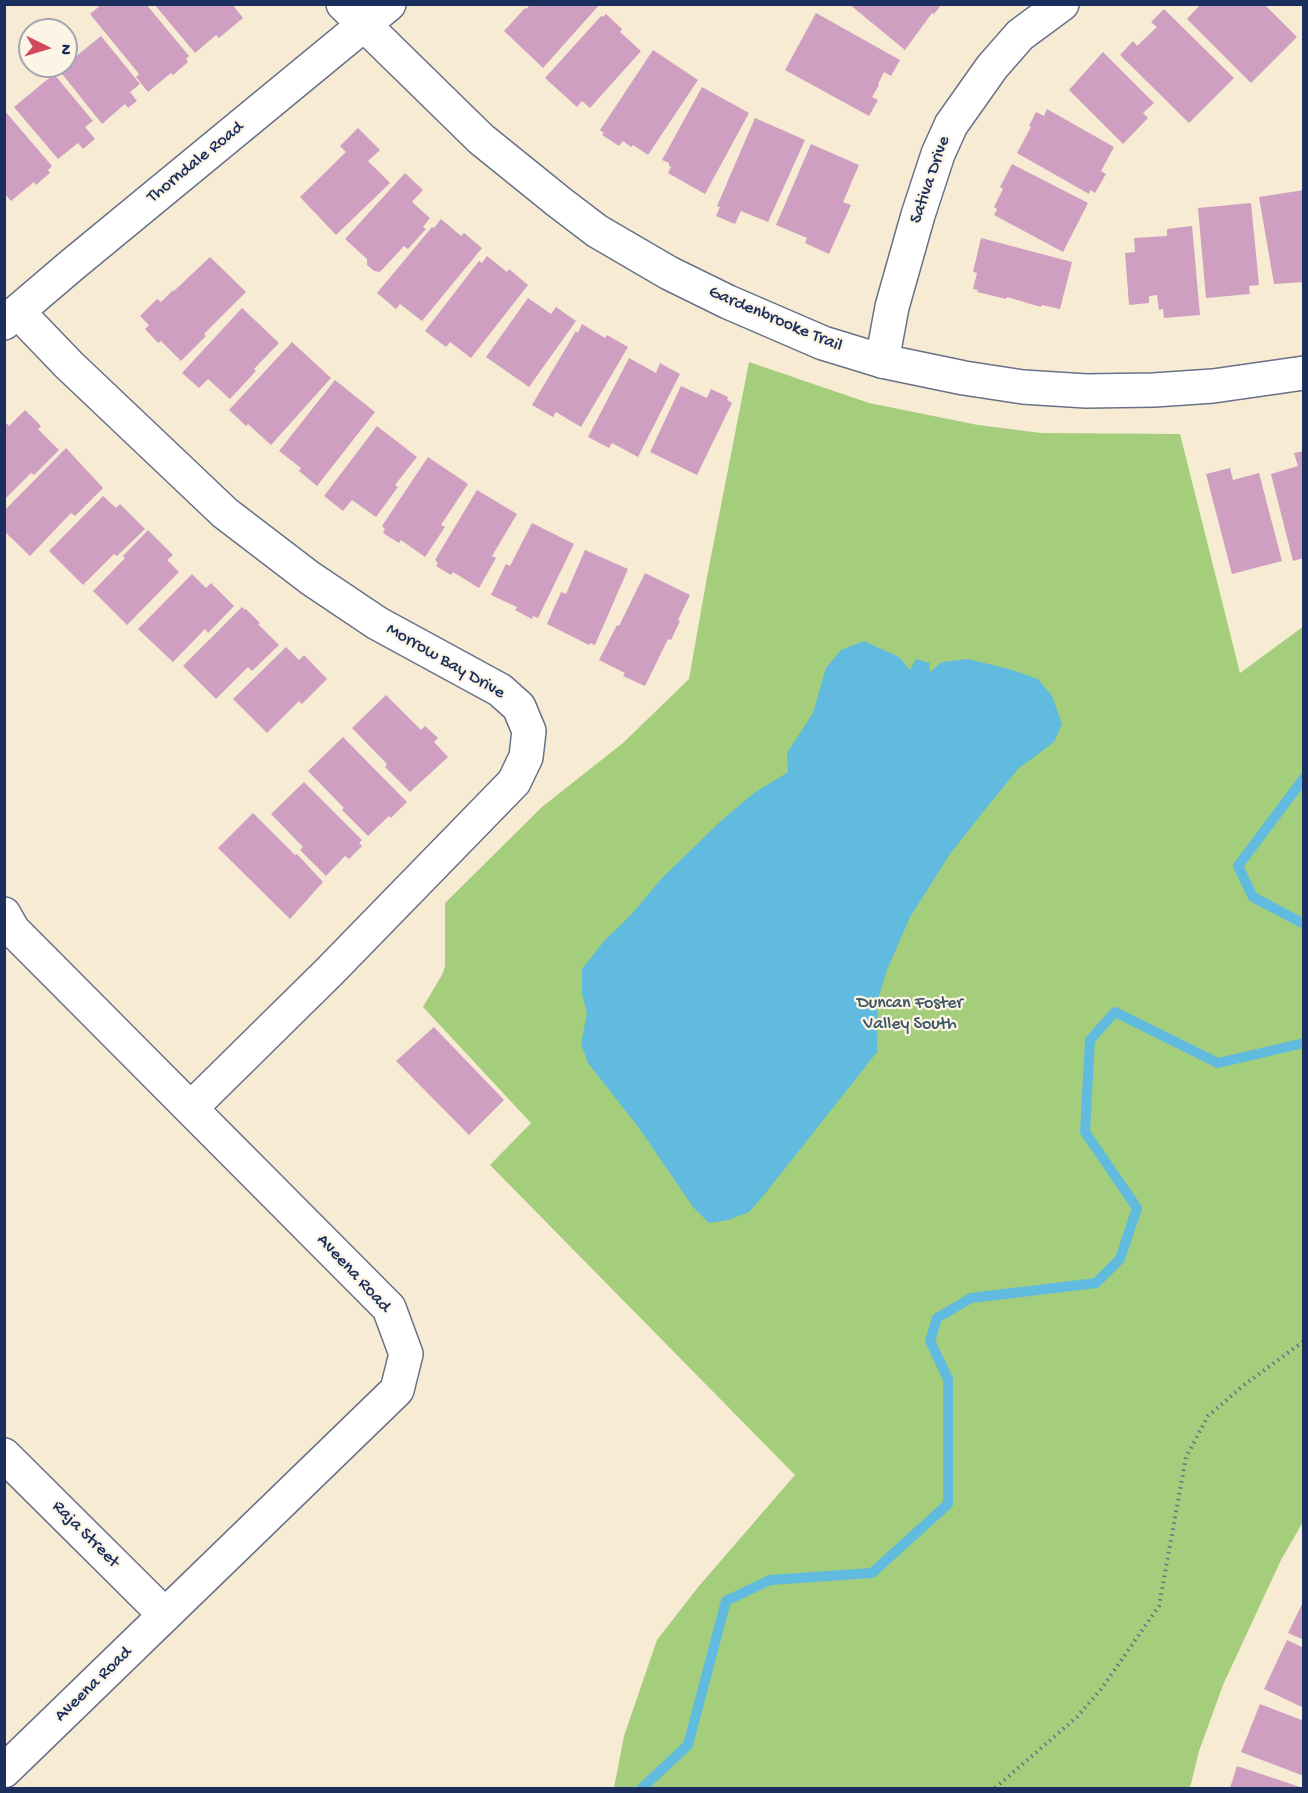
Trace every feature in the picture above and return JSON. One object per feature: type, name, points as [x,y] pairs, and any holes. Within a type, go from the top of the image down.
[{"type":"street","name":"Thorndale Road","points":[[11,317],[353,15],[389,4]]},
{"type":"street","name":"Sativa Drive","points":[[882,361],[892,307],[918,215],[938,154],[951,125],[992,67],[1020,35],[1062,4]]},
{"type":"street","name":"Gardenbrooke Trail","points":[[353,15],[481,139],[597,231],[669,273],[728,302],[823,343],[882,361],[964,378],[1011,386],[1086,391],[1213,386],[1304,373]]},
{"type":"street","name":"Morrow Bay Drive","points":[[11,317],[69,365],[225,513],[310,578],[377,623],[500,690],[519,707],[529,731],[526,757],[514,782],[191,1108]]},
{"type":"street","name":"Aveena Road","points":[[4,914],[14,930],[389,1308],[406,1354],[397,1390],[4,1771]]},
{"type":"street","name":"Raja Street","points":[[4,1455],[165,1615]]},
{"type":"path","points":[[995,1788],[1077,1717],[1102,1688],[1159,1606],[1186,1457],[1209,1416],[1244,1385],[1304,1341]]},
{"type":"green space","name":"Duncan Foster Valley South","points":[[749,362],[869,403],[978,425],[1041,433],[1180,434],[1240,673],[1304,626],[1303,1522],[1281,1560],[1223,1685],[1199,1751],[1190,1788],[614,1788],[624,1736],[657,1640],[699,1586],[795,1475],[490,1165],[531,1123],[423,1007],[445,966],[445,903],[542,807],[623,743],[689,679]]},
{"type":"water","points":[[864,641],[899,657],[910,670],[916,659],[930,663],[930,672],[942,662],[968,659],[1038,679],[1052,696],[1062,724],[1054,742],[1018,769],[987,807],[950,854],[910,917],[887,970],[878,999],[877,1052],[749,1212],[728,1220],[709,1223],[693,1207],[639,1128],[588,1063],[581,1044],[587,1013],[582,994],[582,969],[605,940],[630,916],[662,878],[722,820],[754,793],[788,772],[787,753],[813,713],[826,668],[841,650]]},
{"type":"building","points":[[102,4],[146,4],[189,56],[186,59],[188,62],[148,92],[136,77],[139,74],[90,14]]},
{"type":"building","points":[[154,4],[232,4],[243,18],[219,38],[216,35],[195,53]]},
{"type":"building","points":[[531,4],[600,4],[543,68],[504,31]]},
{"type":"building","points":[[849,4],[942,4],[934,14],[932,13],[905,50]]},
{"type":"building","points":[[1201,4],[1205,6],[1207,4],[1264,4],[1297,37],[1251,83],[1187,19]]},
{"type":"building","points":[[1164,9],[1234,78],[1189,123],[1120,55],[1133,41],[1137,46],[1157,27],[1151,22]]},
{"type":"building","points":[[816,13],[900,60],[891,76],[884,72],[872,97],[878,100],[869,116],[785,70]]},
{"type":"building","points":[[606,14],[622,29],[620,32],[641,51],[590,108],[582,101],[577,107],[545,78],[601,16]]},
{"type":"building","points":[[101,36],[140,84],[130,92],[137,101],[128,108],[125,104],[102,124],[65,78],[78,78],[78,55]]},
{"type":"building","points":[[653,50],[698,80],[648,155],[623,141],[619,146],[602,135],[604,133],[600,130]]},
{"type":"building","points":[[1103,52],[1154,103],[1143,113],[1148,118],[1123,144],[1069,90]]},
{"type":"building","points":[[49,78],[57,78],[93,121],[85,127],[95,139],[83,149],[78,143],[58,159],[14,107]]},
{"type":"building","points":[[702,87],[749,113],[705,194],[668,173],[671,167],[669,163],[662,160]]},
{"type":"building","points":[[1047,109],[1114,147],[1101,171],[1106,174],[1095,193],[1090,190],[1089,194],[1017,153],[1036,112],[1044,116]]},
{"type":"building","points":[[4,110],[52,166],[48,170],[50,173],[36,185],[34,182],[11,201],[4,193]]},
{"type":"building","points":[[755,118],[805,140],[768,222],[741,211],[735,224],[716,216],[720,207],[717,206]]},
{"type":"building","points":[[358,128],[380,150],[368,161],[390,183],[336,235],[300,197],[346,152],[340,146]]},
{"type":"building","points":[[811,144],[859,165],[843,202],[851,205],[829,254],[805,243],[807,238],[776,225]]},
{"type":"building","points":[[1012,164],[1088,203],[1063,252],[994,215],[997,209],[994,207],[1003,189],[1000,187]]},
{"type":"building","points":[[405,173],[423,190],[412,202],[430,218],[423,227],[426,229],[408,249],[404,246],[380,272],[374,271],[367,265],[367,259],[345,239]]},
{"type":"building","points":[[1304,190],[1304,282],[1274,284],[1259,197]]},
{"type":"building","points":[[1251,203],[1259,285],[1249,286],[1250,294],[1206,298],[1198,208]]},
{"type":"building","points":[[441,219],[461,236],[464,233],[482,248],[422,321],[400,304],[396,309],[377,293]]},
{"type":"building","points":[[1192,226],[1200,315],[1164,318],[1163,309],[1159,310],[1157,295],[1149,296],[1149,303],[1129,305],[1125,253],[1135,252],[1134,238],[1167,236],[1167,229]]},
{"type":"building","points":[[981,238],[1072,262],[1060,309],[1042,305],[1041,307],[1007,297],[1006,299],[973,289],[977,273],[973,272]]},
{"type":"building","points":[[487,256],[507,272],[509,269],[528,285],[471,358],[450,342],[446,347],[425,331],[479,261],[482,263]]},
{"type":"building","points":[[210,257],[246,292],[181,361],[161,341],[158,343],[145,329],[149,325],[140,316],[157,299],[161,302]]},
{"type":"building","points":[[528,298],[551,314],[556,307],[576,321],[529,387],[486,357]]},
{"type":"building","points":[[242,308],[279,343],[230,399],[208,379],[199,388],[182,373]]},
{"type":"building","points":[[582,324],[605,338],[607,335],[628,347],[581,427],[556,412],[553,417],[532,405]]},
{"type":"building","points":[[292,342],[331,378],[271,445],[229,410]]},
{"type":"building","points":[[629,358],[656,373],[660,363],[680,374],[638,457],[612,443],[609,448],[588,437]]},
{"type":"building","points":[[335,380],[375,412],[317,486],[299,471],[301,468],[279,451]]},
{"type":"building","points":[[681,386],[707,398],[711,389],[728,397],[727,400],[732,403],[697,475],[650,452]]},
{"type":"building","points":[[25,410],[41,426],[38,429],[59,450],[34,475],[31,473],[4,500],[4,421],[9,426]]},
{"type":"building","points":[[377,426],[417,457],[395,485],[398,487],[376,517],[352,500],[343,511],[324,496]]},
{"type":"building","points":[[66,448],[103,488],[75,516],[71,513],[30,556],[4,531],[4,511]]},
{"type":"building","points":[[1304,451],[1304,558],[1293,561],[1271,474],[1298,466],[1294,453]]},
{"type":"building","points":[[428,457],[468,484],[441,525],[445,527],[425,557],[401,540],[399,543],[383,533],[385,529],[382,526]]},
{"type":"building","points":[[1230,468],[1233,480],[1259,473],[1282,561],[1232,574],[1206,474]]},
{"type":"building","points":[[477,490],[517,514],[492,556],[496,558],[479,588],[453,572],[451,575],[436,566],[438,563],[435,560]]},
{"type":"building","points":[[103,496],[116,508],[120,504],[145,529],[117,556],[114,554],[83,585],[49,551]]},
{"type":"building","points":[[532,523],[574,544],[538,618],[533,616],[532,619],[515,610],[517,607],[491,595],[506,564],[510,566]]},
{"type":"building","points":[[148,530],[173,555],[167,560],[179,572],[127,625],[93,591]]},
{"type":"building","points":[[585,550],[628,569],[595,645],[590,643],[589,645],[547,624],[561,592],[566,594]]},
{"type":"building","points":[[645,573],[690,595],[671,640],[668,639],[645,686],[623,676],[625,673],[599,660]]},
{"type":"building","points":[[192,574],[206,588],[211,583],[234,606],[208,633],[205,629],[173,662],[138,629]]},
{"type":"building","points":[[242,607],[279,645],[252,671],[248,667],[216,699],[183,666]]},
{"type":"building","points":[[286,647],[299,660],[304,655],[327,679],[302,704],[299,701],[267,733],[233,699]]},
{"type":"building","points":[[386,695],[421,730],[425,726],[438,738],[434,742],[448,757],[410,792],[352,728]]},
{"type":"building","points":[[343,737],[407,802],[368,836],[308,771]]},
{"type":"building","points":[[304,782],[362,840],[359,843],[362,846],[349,859],[345,856],[326,876],[300,850],[303,847],[271,814]]},
{"type":"building","points":[[253,813],[323,882],[290,919],[218,848]]},
{"type":"building","points":[[434,1027],[504,1100],[469,1135],[396,1061]]},
{"type":"building","points":[[1304,1600],[1304,1640],[1288,1633]]},
{"type":"building","points":[[1287,1640],[1304,1648],[1304,1708],[1264,1689]]},
{"type":"building","points":[[1260,1704],[1304,1721],[1304,1776],[1241,1752]]},
{"type":"building","points":[[1237,1766],[1303,1788],[1230,1788]]},
{"type":"waterway","points":[[1304,778],[1238,866],[1253,897],[1304,924]]},
{"type":"waterway","points":[[642,1788],[688,1745],[726,1601],[770,1580],[872,1573],[948,1504],[948,1379],[930,1341],[937,1318],[971,1298],[1096,1283],[1120,1259],[1137,1208],[1085,1132],[1090,1040],[1115,1012],[1218,1063],[1304,1043]]}]
